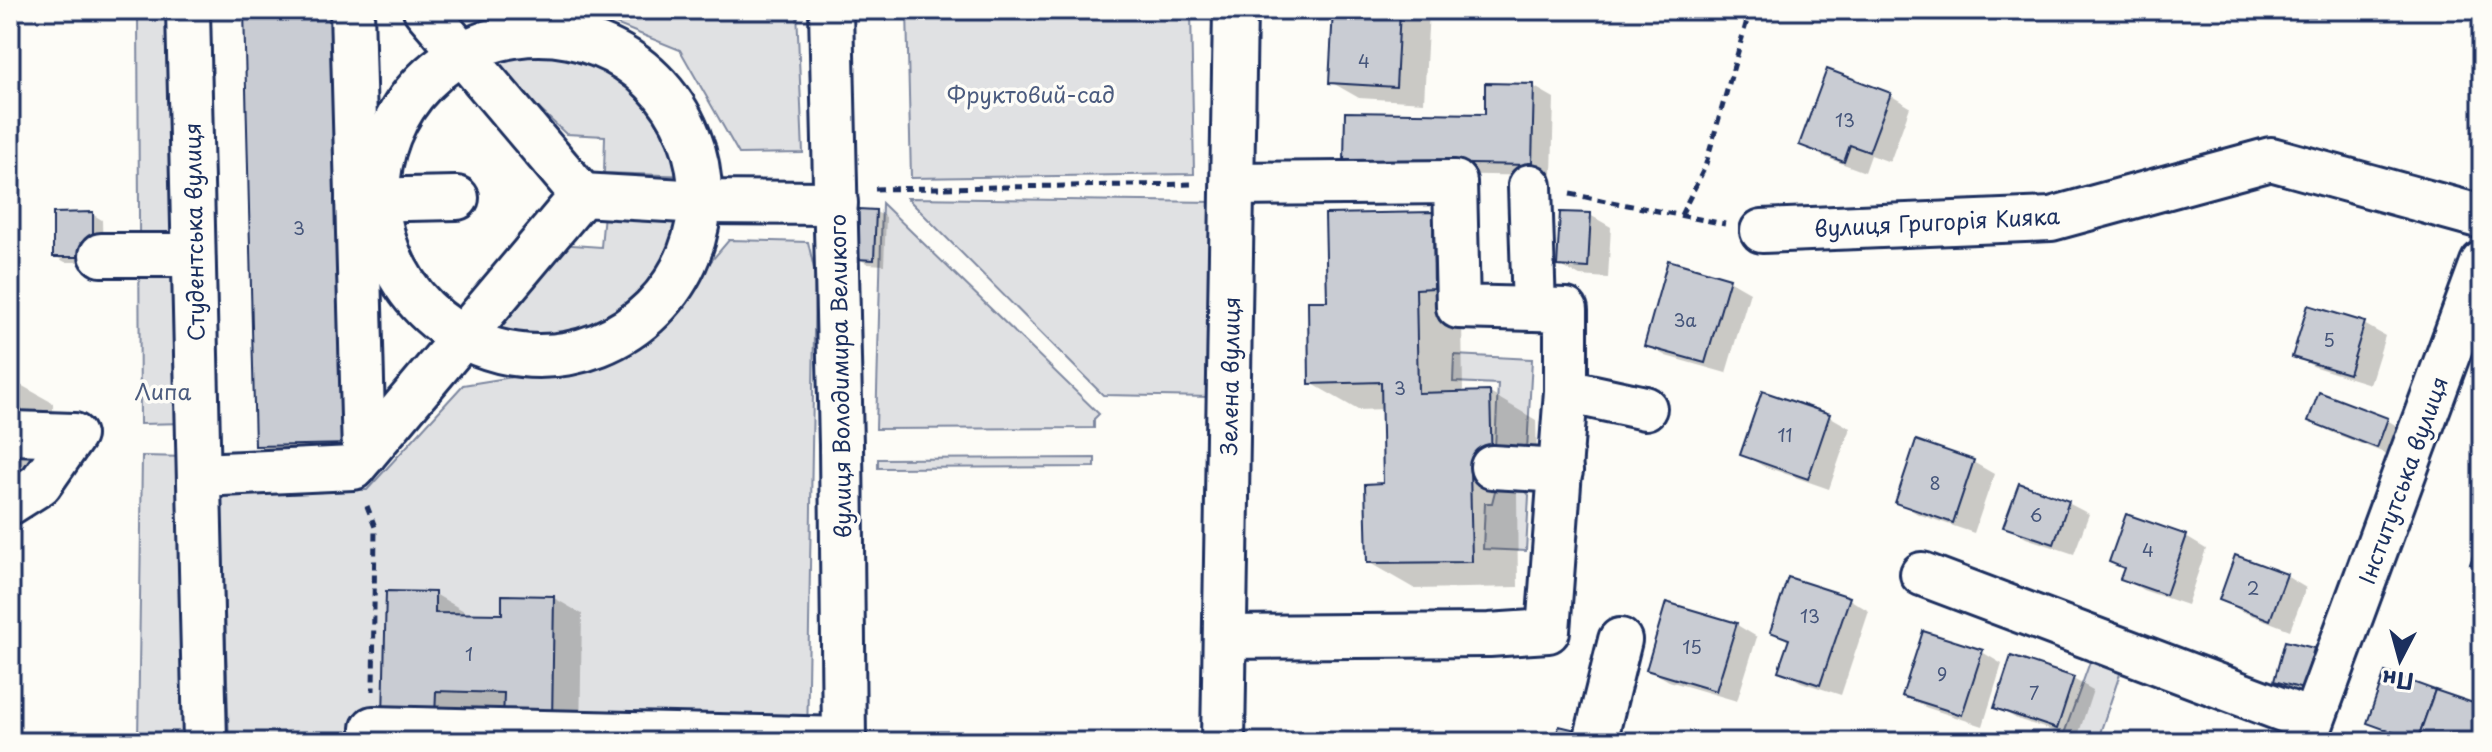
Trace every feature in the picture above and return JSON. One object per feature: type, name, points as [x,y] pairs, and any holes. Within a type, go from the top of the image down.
[{"type":"street","name":"Студентська вулиця","points":[[188,10],[205,742]]},
{"type":"street","points":[[352,10],[367,200],[358,462]]},
{"type":"street","points":[[425,10],[582,195],[701,202],[836,197]]},
{"type":"street","name":"вулиця Володимира Великого","points":[[831,10],[844,740]]},
{"type":"street","name":"Зелена вулиця","points":[[1223,742],[1235,10]]},
{"type":"street","points":[[555,34],[603,47],[644,72],[676,109],[696,153],[701,202],[692,248],[671,289],[639,322],[598,345],[553,356],[507,353],[463,337],[429,312],[402,280],[367,200],[398,115],[425,80],[461,53],[507,36],[555,34]]},
{"type":"street","name":"вулиця Григорія Кияка","points":[[1762,231],[2051,219],[2271,159],[2482,217]]},
{"type":"street","points":[[1225,637],[1489,635],[1548,631],[1566,391],[1566,310],[1458,307],[1455,182],[1234,184]]},
{"type":"street","points":[[1530,186],[1534,309]]},
{"type":"street","points":[[200,475],[358,462],[582,195]]},
{"type":"street","points":[[367,200],[457,198]]},
{"type":"street","points":[[101,255],[192,255]]},
{"type":"street","name":"Інститутська вулиця","points":[[2309,731],[2482,263]]},
{"type":"street","points":[[1566,391],[1645,408]]},
{"type":"street","points":[[10,503],[40,484],[74,435],[13,433]]},
{"type":"street","points":[[1492,467],[1561,471]]},
{"type":"street","points":[[1922,574],[2309,731]]},
{"type":"street","points":[[1595,742],[1620,640]]},
{"type":"street","points":[[373,728],[844,740]]},
{"type":"path","points":[[1681,215],[1705,167],[1750,10]]},
{"type":"path","points":[[836,197],[1234,184]]},
{"type":"path","points":[[1530,186],[1762,231]]},
{"type":"path","points":[[358,462],[375,527],[373,728]]},
{"type":"green space","name":"Липа","points":[[138,10],[181,10],[187,423],[140,424]]},
{"type":"green space","points":[[552,10],[797,10],[803,153],[739,154],[680,50],[596,16]]},
{"type":"green space","name":"Фруктовий-сад","points":[[907,10],[1191,10],[1194,174],[911,178]]},
{"type":"green space","points":[[556,44],[602,55],[637,77],[670,113],[693,176],[604,173],[605,136],[566,134],[483,56],[509,46]]},
{"type":"green space","points":[[907,198],[1215,202],[1212,397],[1103,395]]},
{"type":"green space","points":[[882,203],[1099,414],[1094,419],[1094,428],[876,429]]},
{"type":"green space","points":[[604,213],[688,220],[680,253],[664,282],[641,307],[612,326],[580,339],[546,345],[513,344],[481,333],[558,244],[601,247]]},
{"type":"green space","points":[[729,240],[808,242],[815,273],[807,742],[229,742],[221,489],[367,490],[463,385],[556,370],[642,343]]},
{"type":"green space","points":[[1454,355],[1532,359],[1527,450],[1495,448],[1498,384],[1453,382]]},
{"type":"green space","name":"Липа","points":[[142,456],[189,457],[193,742],[138,742]]},
{"type":"green space","points":[[1095,458],[1095,467],[878,468],[878,459]]},
{"type":"green space","points":[[1498,479],[1516,480],[1529,495],[1526,551],[1483,549],[1485,503],[1492,503]]},
{"type":"green space","points":[[2098,640],[2127,653],[2097,742],[2061,742]]},
{"type":"building","points":[[244,10],[343,10],[353,444],[255,446]]},
{"type":"building","points":[[1333,10],[1400,10],[1396,87],[1329,83]]},
{"type":"building","points":[[1827,69],[1891,93],[1869,152],[1850,145],[1844,162],[1799,145]]},
{"type":"building","points":[[1485,83],[1534,84],[1532,165],[1344,162],[1345,112],[1485,114]]},
{"type":"building","points":[[858,209],[876,210],[874,260],[856,259]]},
{"type":"building","points":[[93,212],[93,257],[53,257],[53,213]]},
{"type":"building","points":[[1433,212],[1434,288],[1416,289],[1418,393],[1490,391],[1492,467],[1470,468],[1472,562],[1367,563],[1365,484],[1383,483],[1381,382],[1309,384],[1308,301],[1327,301],[1325,214]]},
{"type":"building","points":[[1560,212],[1591,213],[1588,268],[1557,266]]},
{"type":"building","points":[[1668,260],[1730,278],[1705,363],[1644,346]]},
{"type":"building","points":[[2308,305],[2365,322],[2349,374],[2292,357]]},
{"type":"building","points":[[1762,391],[1830,414],[1808,479],[1740,455]]},
{"type":"building","points":[[2319,392],[2388,418],[2377,448],[2308,421]]},
{"type":"building","points":[[1916,440],[1974,460],[1953,523],[1895,503]]},
{"type":"building","points":[[2019,483],[2069,501],[2054,544],[2003,527]]},
{"type":"building","points":[[2126,514],[2187,535],[2166,595],[2120,579],[2124,568],[2109,562]]},
{"type":"building","points":[[2482,530],[2482,568],[2470,564]]},
{"type":"building","points":[[2235,555],[2287,574],[2270,620],[2219,600]]},
{"type":"building","points":[[1788,577],[1850,597],[1820,685],[1778,671],[1789,639],[1770,632]]},
{"type":"building","points":[[386,591],[435,592],[435,613],[502,614],[502,595],[554,596],[552,723],[503,721],[504,693],[436,691],[435,719],[383,718]]},
{"type":"building","points":[[1666,602],[1737,623],[1716,691],[1646,670]]},
{"type":"building","points":[[1923,631],[1983,650],[1962,715],[1902,696]]},
{"type":"building","points":[[2285,641],[2314,648],[2303,689],[2274,681]]},
{"type":"building","points":[[2011,656],[2074,677],[2057,729],[1994,708]]},
{"type":"building","points":[[2385,672],[2435,690],[2417,741],[2367,723]]},
{"type":"building","points":[[2435,690],[2482,706],[2482,716],[2473,742],[2417,741]]},
{"type":"building","points":[[1559,726],[1589,733],[1587,742],[1555,742]]}]
